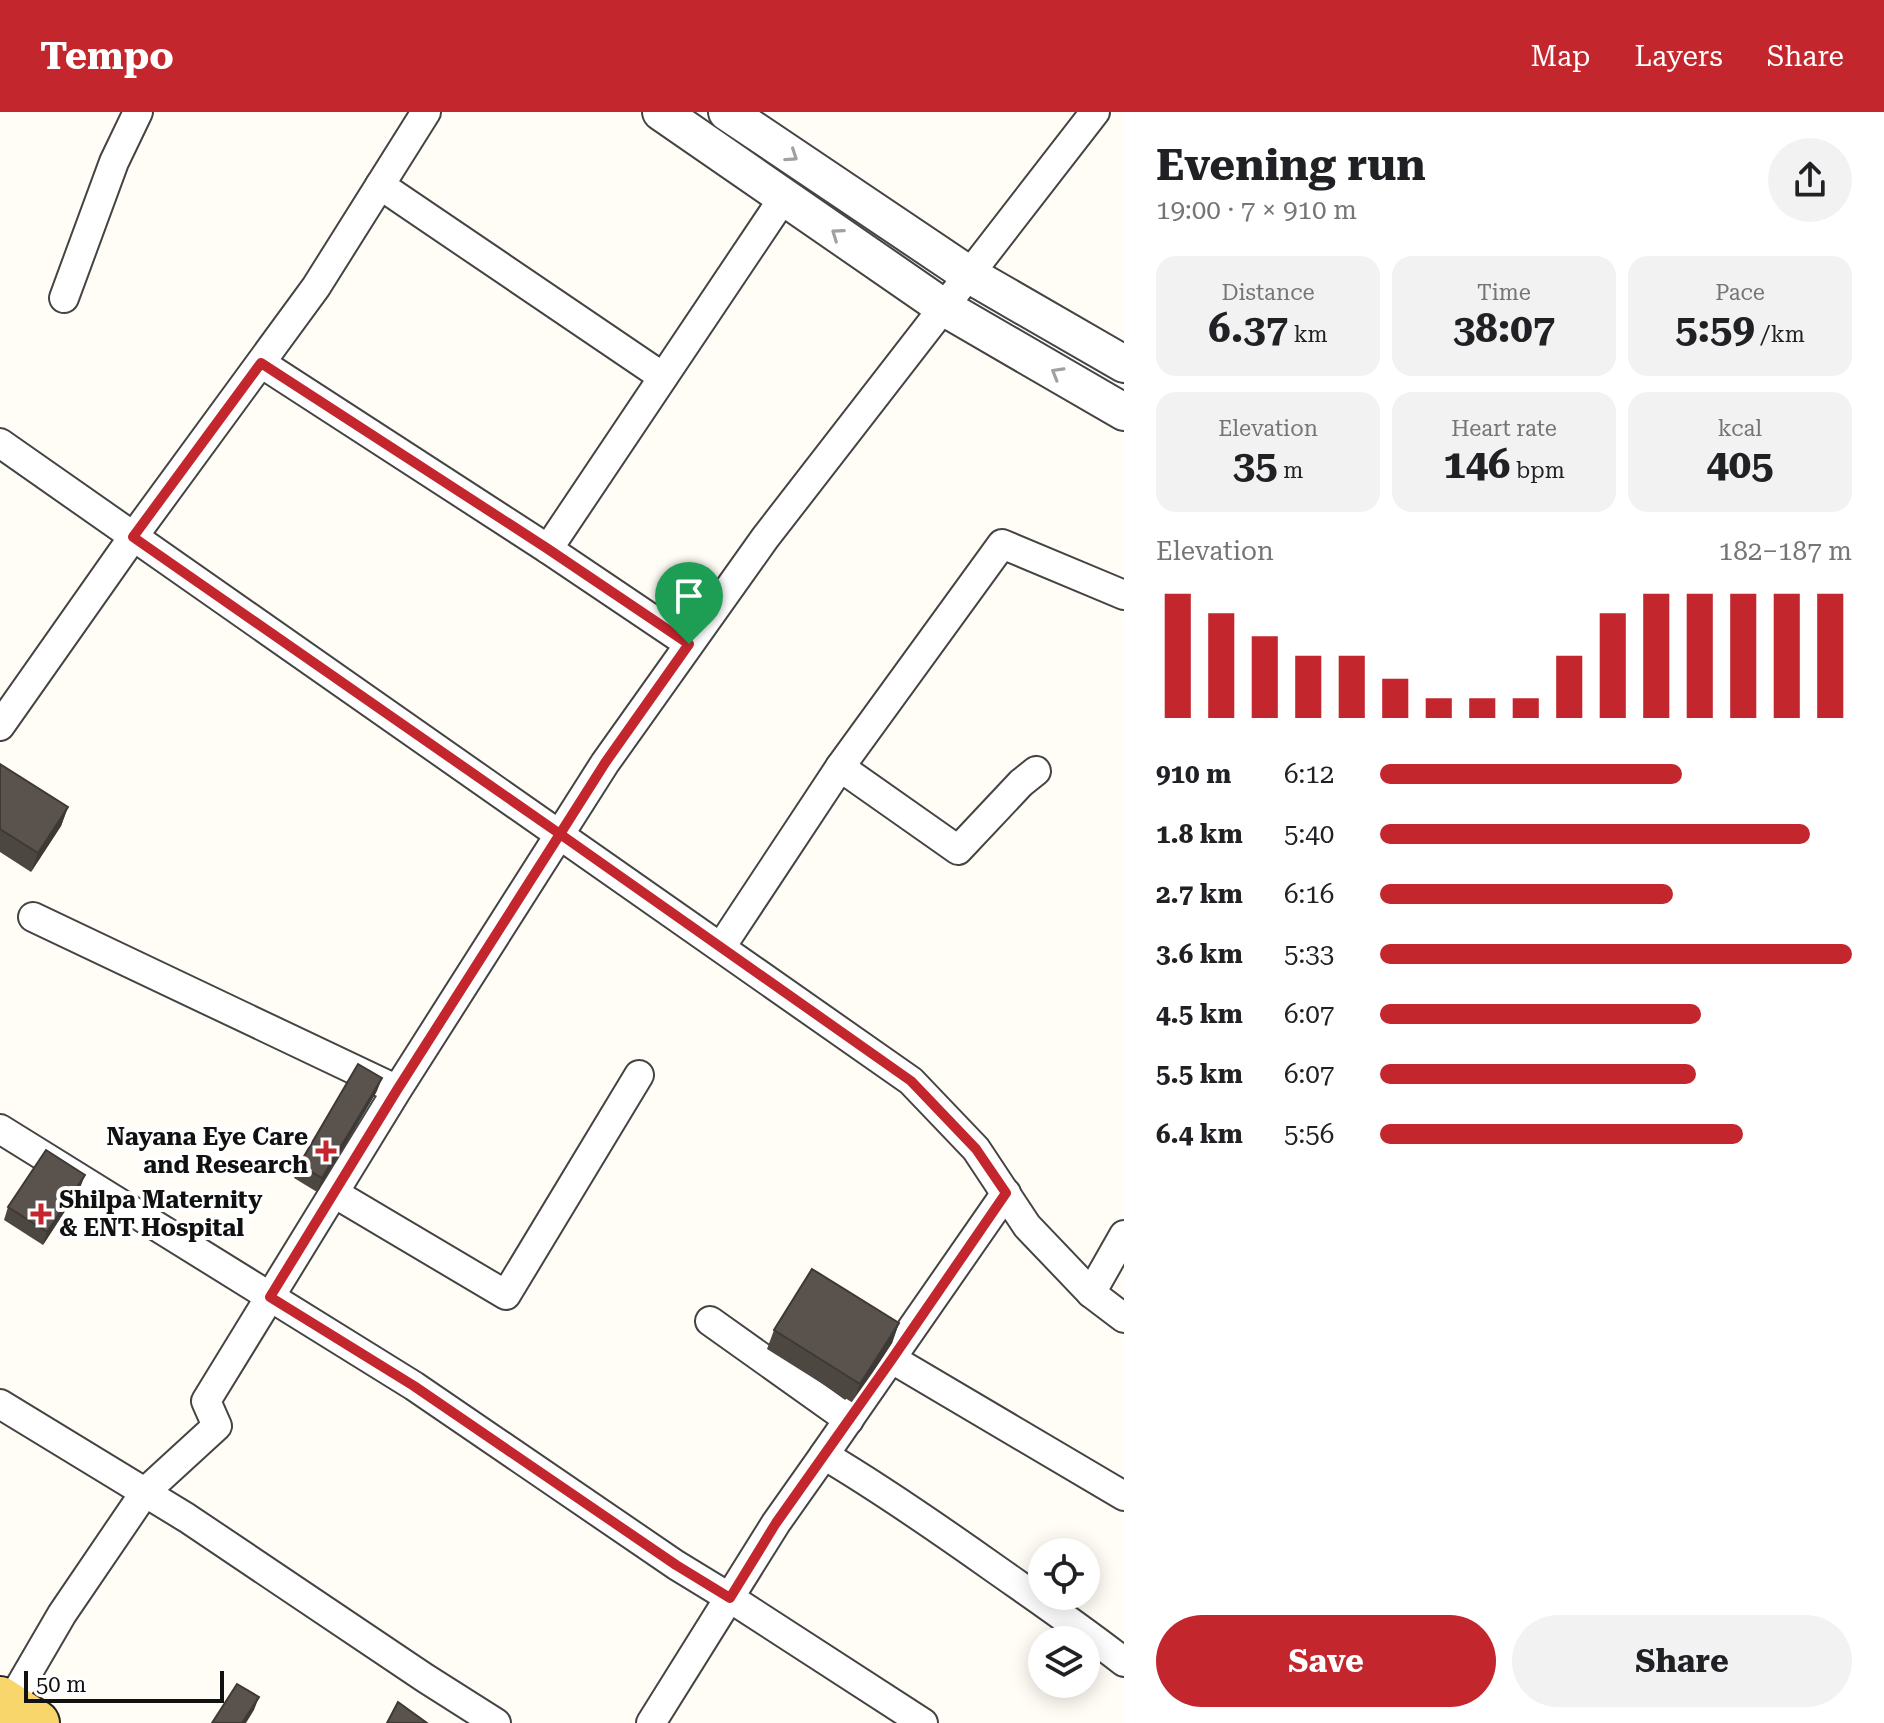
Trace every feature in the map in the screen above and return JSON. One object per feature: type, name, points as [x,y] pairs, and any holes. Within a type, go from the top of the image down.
[{"type":"street","points":[[64,298],[114,162],[138,112]]},
{"type":"street","points":[[0,726],[133,537],[316,287],[426,112]]},
{"type":"street","points":[[661,112],[943,307],[1124,412]]},
{"type":"street","points":[[727,112],[968,274],[1124,364]]},
{"type":"street","points":[[15,1709],[62,1614],[145,1492],[217,1426],[206,1401],[397,1090],[605,763],[765,538],[1095,112]]},
{"type":"street","points":[[380,185],[663,377]]},
{"type":"street","points":[[548,549],[784,197]]},
{"type":"street","points":[[261,363],[689,644]]},
{"type":"street","points":[[0,443],[911,1081],[976,1149],[1027,1226],[1091,1293],[1124,1318]]},
{"type":"street","points":[[721,947],[840,767],[1002,544],[1124,595]]},
{"type":"street","points":[[840,767],[958,850],[1036,771]]},
{"type":"street","points":[[33,917],[397,1090]]},
{"type":"street","points":[[334,1193],[506,1295],[639,1075]]},
{"type":"street","points":[[0,1129],[414,1386],[676,1565],[923,1723]]},
{"type":"street","points":[[651,1723],[776,1523],[1006,1193]]},
{"type":"street","points":[[1091,1293],[1124,1235]]},
{"type":"street","points":[[710,1321],[849,1420]]},
{"type":"street","points":[[892,1359],[1124,1496]]},
{"type":"street","points":[[0,1404],[187,1518],[491,1722]]},
{"type":"street","points":[[824,1455],[869,1481],[965,1547],[1124,1662]]},
{"type":"building","points":[[0,764],[68,807],[38,853],[0,829]]},
{"type":"building","points":[[358,1064],[382,1078],[322,1178],[299,1165]]},
{"type":"building","points":[[46,1150],[85,1175],[47,1232],[8,1207]]},
{"type":"building","points":[[812,1269],[899,1323],[860,1384],[774,1330]]},
{"type":"building","points":[[237,1684],[259,1697],[242,1723],[212,1723]]},
{"type":"building","points":[[398,1702],[427,1723],[387,1723]]},
{"type":"place","name":"Nayana Eye Care and Research","points":[[326,1151]]},
{"type":"place","name":"Shilpa Maternity & ENT Hospital","points":[[41,1214]]},
{"type":"route","points":[[689,644],[261,363],[133,537],[560,834],[270,1297],[414,1386],[676,1565],[730,1598],[776,1523],[1006,1193],[976,1149],[911,1081],[560,834],[605,763],[689,644]]}]
